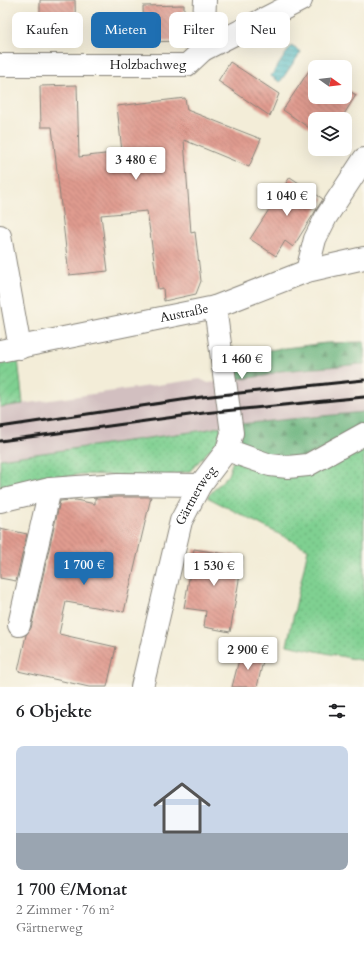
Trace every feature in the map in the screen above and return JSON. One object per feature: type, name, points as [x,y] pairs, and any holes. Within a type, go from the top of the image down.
[{"type":"street","points":[[203,50],[205,0]]},
{"type":"street","name":"Holzbachweg","points":[[0,65],[187,65],[203,50],[302,0]]},
{"type":"street","points":[[307,271],[316,239],[326,217],[364,159]]},
{"type":"street","points":[[0,236],[10,350]]},
{"type":"street","name":"Austraße","points":[[10,350],[215,307],[307,271],[364,258]]},
{"type":"street","name":"Gärtnerweg","points":[[142,687],[182,521],[200,485],[227,450],[232,433],[215,307]]},
{"type":"street","points":[[227,450],[270,465],[288,467],[308,465],[364,434]]},
{"type":"street","points":[[0,501],[50,489],[118,484],[200,485]]},
{"type":"street","points":[[19,625],[50,489]]},
{"type":"shaded area","points":[[364,364],[364,412],[215,427],[205,430],[0,459],[0,407],[200,379],[208,383],[264,376],[280,371]]},
{"type":"green space","points":[[364,342],[364,364],[280,371],[264,376],[236,379],[237,362],[252,352],[326,343]]},
{"type":"green space","points":[[18,359],[23,404],[0,407],[0,362]]},
{"type":"green space","points":[[364,412],[364,431],[289,462],[247,448],[241,438],[240,424]]},
{"type":"green space","points":[[222,426],[218,441],[190,471],[163,477],[81,474],[0,492],[0,459],[205,430]]},
{"type":"green space","points":[[364,431],[364,661],[287,645],[308,549],[207,497],[228,475],[241,438]]},
{"type":"water","points":[[291,46],[301,52],[280,82],[271,76]]},
{"type":"building","points":[[40,0],[75,0],[75,12],[40,12]]},
{"type":"building","points":[[184,5],[184,12],[169,12],[169,41],[161,42],[161,12],[143,12],[143,6]]},
{"type":"building","points":[[230,62],[279,94],[270,116],[218,81]]},
{"type":"building","points":[[308,72],[308,104],[350,104],[345,112],[308,112],[308,127],[283,110]]},
{"type":"building","points":[[77,85],[79,157],[122,152],[117,106],[185,98],[187,110],[261,139],[249,167],[184,140],[191,233],[195,232],[201,281],[196,294],[164,301],[163,288],[158,289],[147,211],[101,215],[108,271],[69,275],[52,127],[41,127],[40,86]]},
{"type":"building","points":[[352,92],[356,95],[352,101]]},
{"type":"building","points":[[290,177],[323,199],[293,247],[285,241],[276,256],[250,239]]},
{"type":"building","points":[[151,497],[124,612],[66,602],[59,634],[116,647],[107,687],[89,687],[18,671],[26,635],[31,628],[60,501],[76,500],[95,504],[95,498]]},
{"type":"building","points":[[0,528],[27,534],[16,581],[0,578]]},
{"type":"building","points":[[194,549],[243,557],[230,632],[204,627],[206,611],[184,608]]},
{"type":"building","points":[[241,652],[264,657],[257,687],[232,687]]},
{"type":"railway","points":[[0,427],[202,397],[364,380]]},
{"type":"railway","points":[[0,441],[204,413],[364,397]]}]
